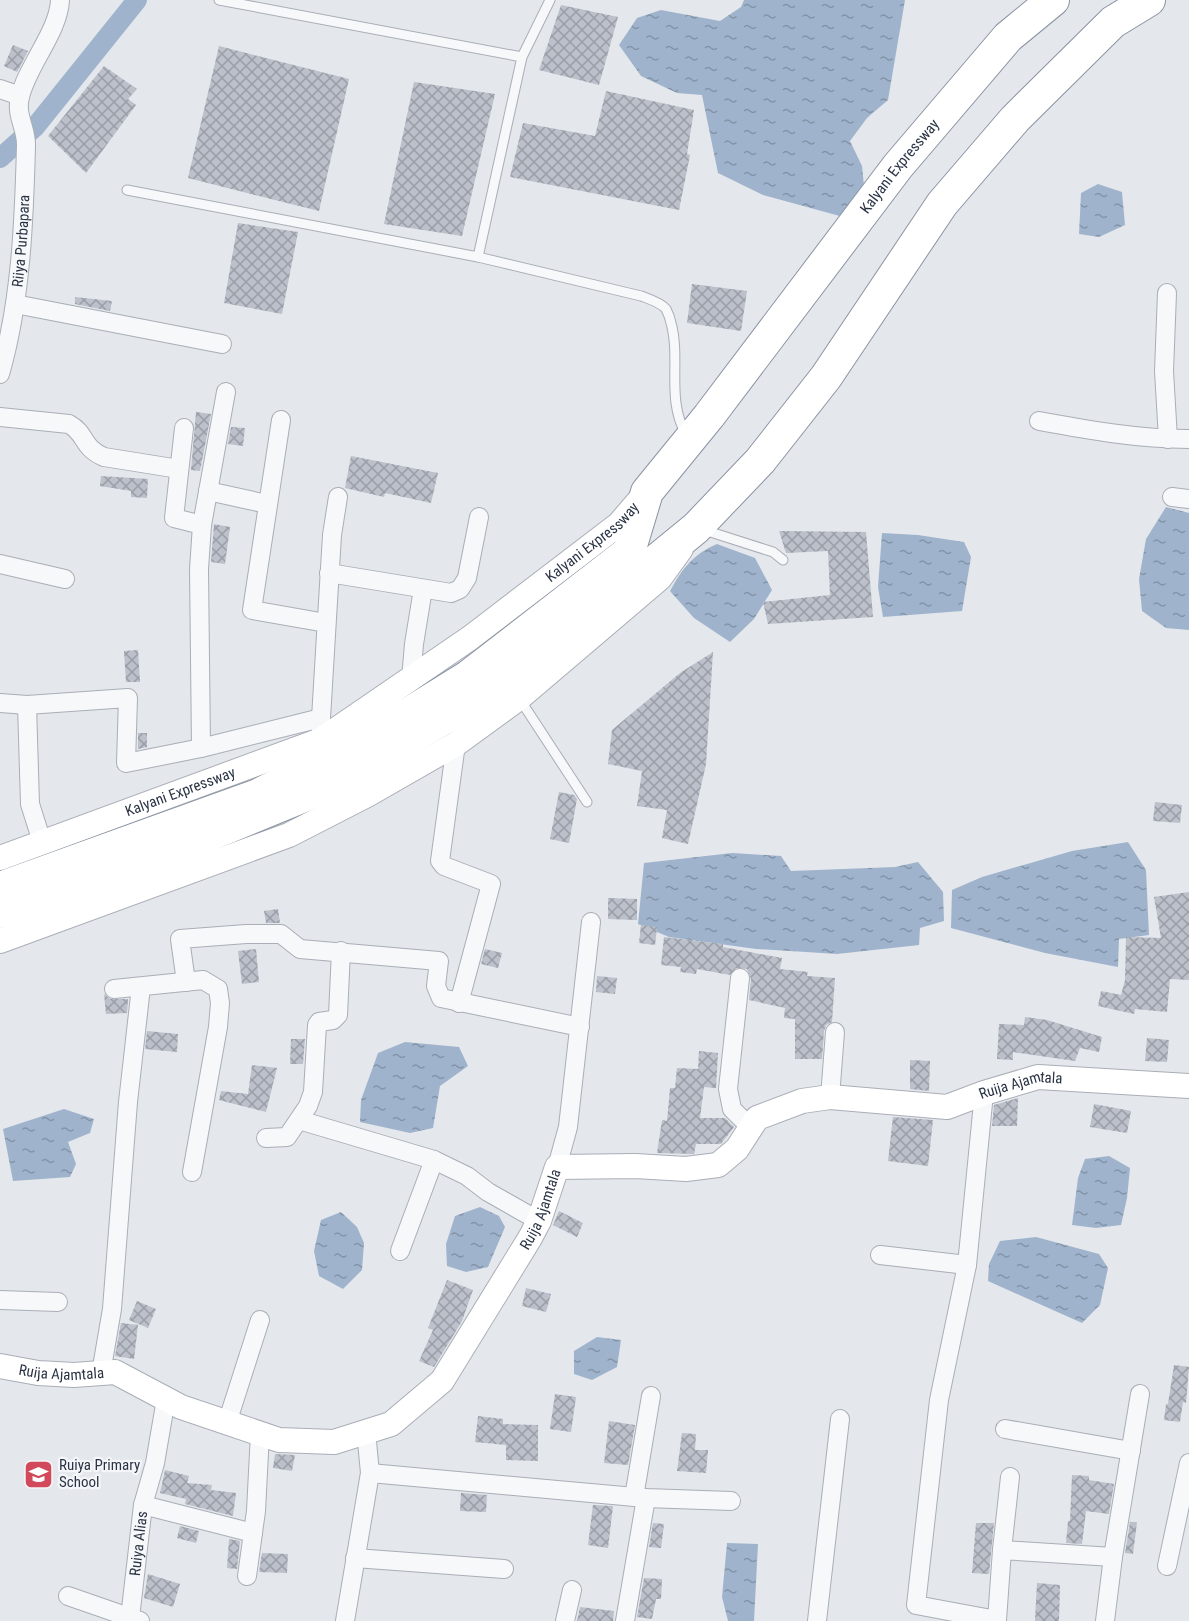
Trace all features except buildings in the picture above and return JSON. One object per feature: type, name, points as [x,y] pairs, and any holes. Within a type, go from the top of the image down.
[{"type":"highway","name":"Kalyani Expressway","points":[[0,888],[258,795],[361,742],[469,676],[629,552],[647,492],[898,166],[1008,37],[1053,0]]},
{"type":"highway","points":[[0,912],[175,849],[338,782],[453,713],[614,595],[696,528],[760,462],[826,377],[942,204],[1015,119],[1113,22],[1149,0]]},
{"type":"street","points":[[0,89],[20,96],[56,18],[60,0]]},
{"type":"street","name":"Riiya Purbapara","points":[[0,374],[15,304],[22,242],[26,142],[19,118],[20,96]]},
{"type":"street","points":[[1167,293],[1164,371],[1168,439]]},
{"type":"street","points":[[15,304],[222,344]]},
{"type":"street","points":[[201,748],[199,569],[202,525],[226,392]]},
{"type":"street","points":[[0,417],[69,424],[76,428],[87,447],[104,457],[179,469]]},
{"type":"street","points":[[281,420],[252,610],[326,623]]},
{"type":"street","points":[[1039,421],[1099,432],[1189,439]]},
{"type":"street","points":[[184,428],[174,518],[202,525]]},
{"type":"street","points":[[208,491],[267,504]]},
{"type":"street","name":"Kalyani Expressway","points":[[0,858],[321,729],[411,679],[470,638],[619,524],[647,492]]},
{"type":"street","points":[[0,704],[27,705],[128,698],[126,763],[201,748],[321,729],[329,573],[338,497]]},
{"type":"street","points":[[329,573],[451,593],[460,589],[467,578],[479,517]]},
{"type":"street","points":[[0,941],[289,835],[367,795],[456,744],[519,698],[660,578],[696,528]]},
{"type":"street","points":[[0,564],[65,579]]},
{"type":"street","points":[[411,679],[423,589]]},
{"type":"street","points":[[27,705],[30,804],[42,842]]},
{"type":"street","points":[[456,744],[440,861],[444,866],[491,884],[459,1003]]},
{"type":"street","points":[[557,1167],[568,1127],[591,922]]},
{"type":"street","points":[[186,982],[180,939],[281,934],[300,949],[439,961],[436,986],[441,998],[580,1027]]},
{"type":"street","points":[[266,1138],[287,1137],[308,1106],[313,1092],[317,1025],[319,1022],[333,1020],[338,1015],[341,951]]},
{"type":"street","points":[[740,978],[728,1089],[732,1109],[751,1128]]},
{"type":"street","points":[[114,988],[203,980],[218,989],[220,1003],[192,1172]]},
{"type":"street","points":[[101,1373],[112,1309],[127,1113],[141,987]]},
{"type":"street","points":[[830,1097],[835,1032]]},
{"type":"street","name":"Ruija Ajamtala","points":[[0,1366],[38,1374],[74,1375],[115,1372],[181,1407],[279,1440],[334,1442],[391,1424],[442,1381],[539,1221],[557,1167],[635,1166],[686,1169],[718,1166],[736,1149],[757,1118],[802,1101],[830,1097],[947,1107],[1038,1077],[1189,1086]]},
{"type":"street","points":[[984,1093],[967,1265],[939,1400],[916,1605],[997,1620],[1010,1477]]},
{"type":"street","points":[[299,1120],[435,1160],[467,1176],[489,1192],[539,1221]]},
{"type":"street","points":[[400,1251],[435,1160]]},
{"type":"street","points":[[880,1255],[967,1265]]},
{"type":"street","points":[[0,1300],[58,1302]]},
{"type":"street","points":[[227,1422],[260,1320]]},
{"type":"street","points":[[1106,1621],[1113,1557],[1140,1394]]},
{"type":"street","points":[[625,1621],[651,1396]]},
{"type":"street","name":"Ruiya Alias","points":[[68,1596],[135,1620],[143,1505],[155,1463],[166,1399]]},
{"type":"street","points":[[817,1621],[840,1419]]},
{"type":"street","points":[[1005,1429],[1131,1451]]},
{"type":"street","points":[[345,1621],[370,1473],[366,1431]]},
{"type":"street","points":[[247,1576],[256,1511],[260,1433]]},
{"type":"street","points":[[1167,1566],[1189,1463]]},
{"type":"street","points":[[370,1473],[640,1497],[731,1501]]},
{"type":"street","points":[[143,1505],[253,1533]]},
{"type":"street","points":[[1002,1550],[1113,1557]]},
{"type":"street","points":[[355,1558],[504,1569]]},
{"type":"street","points":[[564,1621],[572,1590]]},
{"type":"lane","points":[[219,0],[522,57]]},
{"type":"lane","points":[[478,257],[522,57],[550,0]]},
{"type":"lane","points":[[127,190],[478,257],[641,296],[666,309],[674,334],[676,404],[680,423],[690,439]]},
{"type":"lane","points":[[696,528],[773,552],[783,560]]},
{"type":"lane","points":[[519,698],[587,802]]},
{"type":"water","points":[[744,0],[905,0],[888,100],[867,118],[850,141],[862,166],[865,196],[847,218],[763,195],[718,173],[702,95],[677,93],[641,76],[619,45],[637,18],[661,10],[720,21],[741,7]]},
{"type":"water","points":[[1098,184],[1122,192],[1125,225],[1099,237],[1079,234],[1081,193]]},
{"type":"water","points":[[1166,507],[1189,513],[1189,630],[1166,628],[1142,611],[1139,579],[1146,539]]},
{"type":"water","points":[[882,533],[918,535],[964,542],[971,557],[962,611],[883,617],[878,587]]},
{"type":"water","points":[[717,544],[755,558],[772,590],[754,619],[730,642],[694,618],[670,591],[689,563],[701,552]]},
{"type":"water","points":[[1128,842],[1146,870],[1149,935],[1119,939],[1118,967],[1045,953],[951,928],[952,890],[982,877],[1072,851]]},
{"type":"water","points":[[732,853],[781,856],[791,871],[895,867],[918,862],[943,892],[944,921],[920,928],[919,945],[837,954],[756,949],[669,937],[638,924],[644,863]]},
{"type":"water","points":[[405,1042],[459,1047],[468,1066],[440,1086],[433,1128],[410,1133],[360,1122],[361,1100],[378,1053]]},
{"type":"water","points":[[64,1109],[94,1119],[90,1133],[68,1142],[76,1164],[70,1177],[13,1181],[3,1129]]},
{"type":"water","points":[[1109,1156],[1130,1168],[1121,1225],[1096,1228],[1072,1225],[1078,1178],[1085,1159]]},
{"type":"water","points":[[480,1207],[499,1216],[505,1227],[488,1267],[466,1272],[447,1266],[446,1244],[455,1216]]},
{"type":"water","points":[[341,1212],[357,1227],[364,1243],[362,1270],[343,1289],[319,1276],[314,1251],[321,1220]]},
{"type":"water","points":[[1036,1237],[1099,1254],[1108,1268],[1100,1305],[1082,1323],[988,1281],[989,1264],[1000,1241]]},
{"type":"water","points":[[597,1337],[621,1340],[617,1367],[592,1380],[574,1374],[574,1351]]},
{"type":"water","points":[[727,1543],[758,1544],[754,1621],[728,1621],[722,1597]]},
{"type":"waterway","points":[[0,158],[35,127],[137,0]]},
{"type":"place","name":"Ruiya Primary School","points":[[38,1474]]}]
